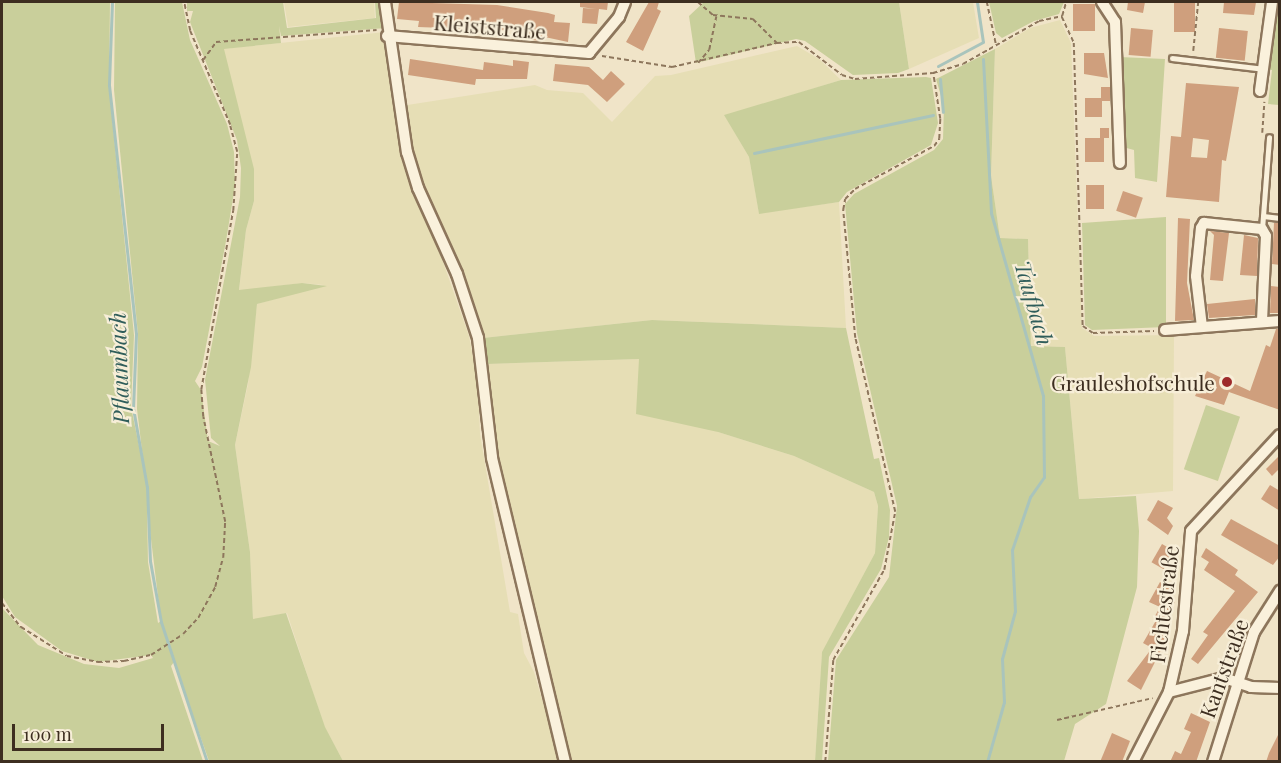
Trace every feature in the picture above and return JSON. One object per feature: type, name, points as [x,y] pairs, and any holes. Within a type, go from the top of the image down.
[{"type":"street","points":[[385,2],[387,32],[407,152],[418,188],[457,274],[478,338],[492,458],[565,762]]},
{"type":"street","points":[[589,53],[619,17],[625,2]]},
{"type":"street","points":[[1102,2],[1115,22],[1120,163]]},
{"type":"street","points":[[1260,91],[1272,2]]},
{"type":"street","name":"Kleiststraße","points":[[387,32],[589,53]]},
{"type":"street","points":[[1202,327],[1196,276],[1200,228],[1204,223],[1262,229],[1266,236],[1262,321]]},
{"type":"street","points":[[1165,330],[1280,321]]},
{"type":"street","name":"Fichtestraße","points":[[1133,762],[1169,692],[1183,630],[1191,531],[1196,522],[1280,435]]},
{"type":"street","name":"Kantstraße","points":[[1214,762],[1236,682],[1254,632],[1280,591]]},
{"type":"street","name":"Fichtestraße","points":[[1169,692],[1224,678],[1236,682],[1280,688]]},
{"type":"lane","points":[[1172,58],[1263,69]]},
{"type":"lane","points":[[1262,229],[1269,138]]},
{"type":"lane","points":[[1263,216],[1280,218]]},
{"type":"path","points":[[2,603],[21,627],[67,656],[98,662],[124,661],[158,651],[183,634],[198,618],[215,586],[223,558],[225,522],[203,417],[201,390],[238,180],[231,125],[202,61],[184,2]]},
{"type":"path","points":[[698,2],[717,16],[753,19],[777,43]]},
{"type":"path","points":[[987,2],[997,45]]},
{"type":"path","points":[[1066,2],[1062,16],[1074,43],[1083,326],[1093,333],[1165,330]]},
{"type":"path","points":[[1192,61],[1198,2]]},
{"type":"path","points":[[698,64],[709,50],[717,16]]},
{"type":"path","points":[[589,53],[672,67],[698,64],[777,43],[804,44],[842,75],[855,79],[933,74],[963,64],[1040,21],[1062,16]]},
{"type":"path","points":[[202,61],[216,42],[387,32]]},
{"type":"path","points":[[825,762],[833,660],[884,570],[895,512],[855,338],[843,210],[845,199],[855,189],[934,146],[939,139],[940,119],[933,74]]},
{"type":"path","points":[[1260,91],[1264,102],[1262,137],[1269,138]]},
{"type":"path","points":[[1057,720],[1169,692]]},
{"type":"shaded area","points":[[284,2],[374,2],[375,18],[288,27]]},
{"type":"shaded area","points":[[899,2],[973,2],[979,38],[909,69]]},
{"type":"shaded area","points":[[1060,20],[1071,43],[1082,328],[1094,336],[1174,335],[1173,491],[1079,499],[1065,347],[1031,346],[1028,239],[1000,238],[991,176],[995,49],[1030,28]]},
{"type":"shaded area","points":[[385,32],[401,142],[469,336],[478,385],[480,434],[510,612],[518,614],[524,653],[534,672],[560,761],[343,761],[324,726],[287,613],[253,620],[250,552],[235,445],[248,384],[257,304],[324,285],[302,283],[239,291],[246,230],[254,201],[223,49]]},
{"type":"shaded area","points":[[797,46],[819,59],[841,80],[725,116],[749,157],[759,213],[839,202],[846,328],[652,320],[483,338],[472,300],[413,166],[401,106],[535,85],[547,90],[583,93],[612,122],[655,76],[671,75]]},
{"type":"shaded area","points":[[639,359],[718,432],[794,456],[874,492],[878,506],[875,553],[822,653],[815,761],[572,761],[494,452],[487,364]]},
{"type":"green space","points":[[2,2],[110,2],[109,87],[134,335],[131,407],[145,475],[137,409],[138,334],[114,90],[115,2],[182,2],[190,40],[227,124],[234,152],[235,186],[226,241],[202,367],[195,381],[201,390],[208,441],[220,446],[211,438],[205,380],[240,197],[241,168],[237,140],[190,22],[193,11],[187,11],[187,2],[283,2],[287,28],[376,18],[375,2],[383,2],[386,28],[281,36],[279,26],[281,43],[224,49],[254,169],[254,201],[246,230],[239,290],[302,283],[327,286],[257,304],[251,367],[235,445],[250,552],[253,619],[286,613],[325,727],[343,761],[209,761],[174,662],[171,666],[203,761],[2,761],[2,608],[38,645],[84,664],[119,668],[153,658],[151,655],[98,662],[62,651],[15,617],[2,596]],"holes":[[[147,506],[161,621],[158,623],[148,562]]]},
{"type":"green space","points":[[704,2],[899,2],[909,69],[898,73],[853,75],[805,41],[796,39],[696,63],[689,16]]},
{"type":"green space","points":[[989,2],[1064,2],[1059,14],[1034,21],[1002,38],[996,33]]},
{"type":"green space","points":[[1272,2],[1279,2],[1279,105],[1268,104],[1272,70],[1264,69]]},
{"type":"green space","points":[[995,49],[991,176],[1000,238],[1028,239],[1031,346],[1065,347],[1079,499],[1136,496],[1139,531],[1137,587],[1106,704],[1075,724],[1064,761],[828,761],[836,660],[889,577],[897,506],[857,333],[845,204],[854,194],[934,150],[943,139],[944,106],[936,79]]},
{"type":"green space","points":[[1119,57],[1165,59],[1157,182],[1135,178],[1134,150],[1119,146]]},
{"type":"green space","points":[[931,78],[938,123],[931,145],[847,192],[839,202],[759,214],[749,157],[724,115],[841,80]]},
{"type":"green space","points":[[1166,217],[1166,327],[1092,330],[1085,325],[1082,223]]},
{"type":"green space","points":[[652,320],[846,328],[874,459],[879,458],[890,510],[889,537],[881,569],[829,657],[822,761],[815,761],[822,652],[875,553],[878,506],[874,492],[794,456],[718,432],[636,414],[639,359],[487,364],[483,338]]},
{"type":"green space","points":[[1206,405],[1240,417],[1218,481],[1184,469]]},
{"type":"building","points":[[399,2],[497,5],[548,13],[555,15],[554,22],[570,23],[568,42],[540,36],[540,41],[524,39],[525,31],[418,27],[419,21],[397,19]]},
{"type":"building","points":[[580,2],[608,2],[607,10],[599,9],[597,24],[582,23],[583,8],[596,9],[580,7]]},
{"type":"building","points":[[649,2],[659,2],[657,9],[661,11],[643,51],[626,42]]},
{"type":"building","points":[[1128,2],[1145,2],[1143,13],[1127,10]]},
{"type":"building","points":[[1174,2],[1195,2],[1195,32],[1174,32]]},
{"type":"building","points":[[1224,2],[1256,2],[1254,15],[1223,13]]},
{"type":"building","points":[[1073,4],[1095,4],[1095,31],[1073,31]]},
{"type":"building","points":[[1131,28],[1153,30],[1151,57],[1129,55]]},
{"type":"building","points":[[1219,28],[1248,31],[1245,61],[1216,58]]},
{"type":"building","points":[[1084,53],[1104,53],[1108,78],[1084,74]]},
{"type":"building","points":[[410,59],[483,70],[484,62],[513,66],[513,60],[529,62],[527,79],[476,79],[475,85],[408,75]]},
{"type":"building","points":[[555,64],[589,67],[603,80],[611,71],[625,84],[607,102],[588,85],[553,81]]},
{"type":"building","points":[[1186,83],[1239,87],[1226,161],[1222,160],[1219,202],[1166,197],[1171,136],[1181,137]],"holes":[[[1193,138],[1209,140],[1207,158],[1191,157]]]},
{"type":"building","points":[[1101,87],[1110,87],[1110,101],[1102,101],[1102,117],[1085,117],[1085,98],[1101,98]]},
{"type":"building","points":[[1100,128],[1109,128],[1109,138],[1104,138],[1104,162],[1085,162],[1085,138],[1100,138]]},
{"type":"building","points":[[1086,185],[1104,185],[1104,209],[1086,209]]},
{"type":"building","points":[[1123,191],[1143,198],[1136,218],[1116,211]]},
{"type":"building","points":[[1178,218],[1190,219],[1187,283],[1194,320],[1175,321]]},
{"type":"building","points":[[1274,223],[1280,223],[1280,265],[1272,264]]},
{"type":"building","points":[[1210,231],[1229,233],[1223,281],[1210,280],[1214,235]]},
{"type":"building","points":[[1244,235],[1258,238],[1257,276],[1240,275]]},
{"type":"building","points":[[1271,286],[1280,287],[1278,313],[1270,313]]},
{"type":"building","points":[[1255,299],[1255,315],[1209,318],[1207,304]]},
{"type":"building","points":[[1276,329],[1280,329],[1280,410],[1229,392],[1224,405],[1195,396],[1207,371],[1250,391],[1266,345],[1270,347]]},
{"type":"building","points":[[1280,455],[1280,468],[1272,476],[1266,469]]},
{"type":"building","points":[[1270,485],[1280,491],[1280,511],[1261,499]]},
{"type":"building","points":[[1158,500],[1173,508],[1167,518],[1173,526],[1168,535],[1147,520]]},
{"type":"building","points":[[1231,519],[1280,546],[1280,556],[1273,565],[1221,535]]},
{"type":"building","points":[[1162,544],[1174,551],[1164,569],[1152,562]]},
{"type":"building","points":[[1206,548],[1238,570],[1235,575],[1258,592],[1198,664],[1191,659],[1208,635],[1203,632],[1235,591],[1204,570],[1209,562],[1201,557]]},
{"type":"building","points":[[1160,582],[1174,590],[1169,599],[1175,602],[1161,628],[1168,632],[1141,690],[1127,681],[1152,648],[1143,643],[1158,617],[1155,616],[1160,607],[1149,602]]},
{"type":"building","points":[[1191,713],[1210,722],[1196,762],[1170,762],[1175,751],[1181,754],[1191,732],[1184,729]]},
{"type":"building","points":[[1280,731],[1280,762],[1266,762],[1269,753]]},
{"type":"building","points":[[1112,733],[1130,741],[1122,762],[1100,762]]},
{"type":"waterway","name":"Pflaumbach","points":[[112,2],[109,85],[136,334],[133,408],[147,487],[150,561],[161,622],[207,762]]},
{"type":"waterway","name":"Taufbach","points":[[977,2],[983,42]]},
{"type":"waterway","points":[[938,66],[983,42]]},
{"type":"waterway","name":"Taufbach","points":[[983,59],[991,213],[1043,396],[1044,477],[1030,497],[1012,550],[1015,611],[1002,659],[1004,702],[987,762]]},
{"type":"waterway","points":[[940,79],[943,112]]},
{"type":"waterway","points":[[754,153],[933,115]]},
{"type":"place","name":"Grauleshofschule","points":[[1227,382]]}]
